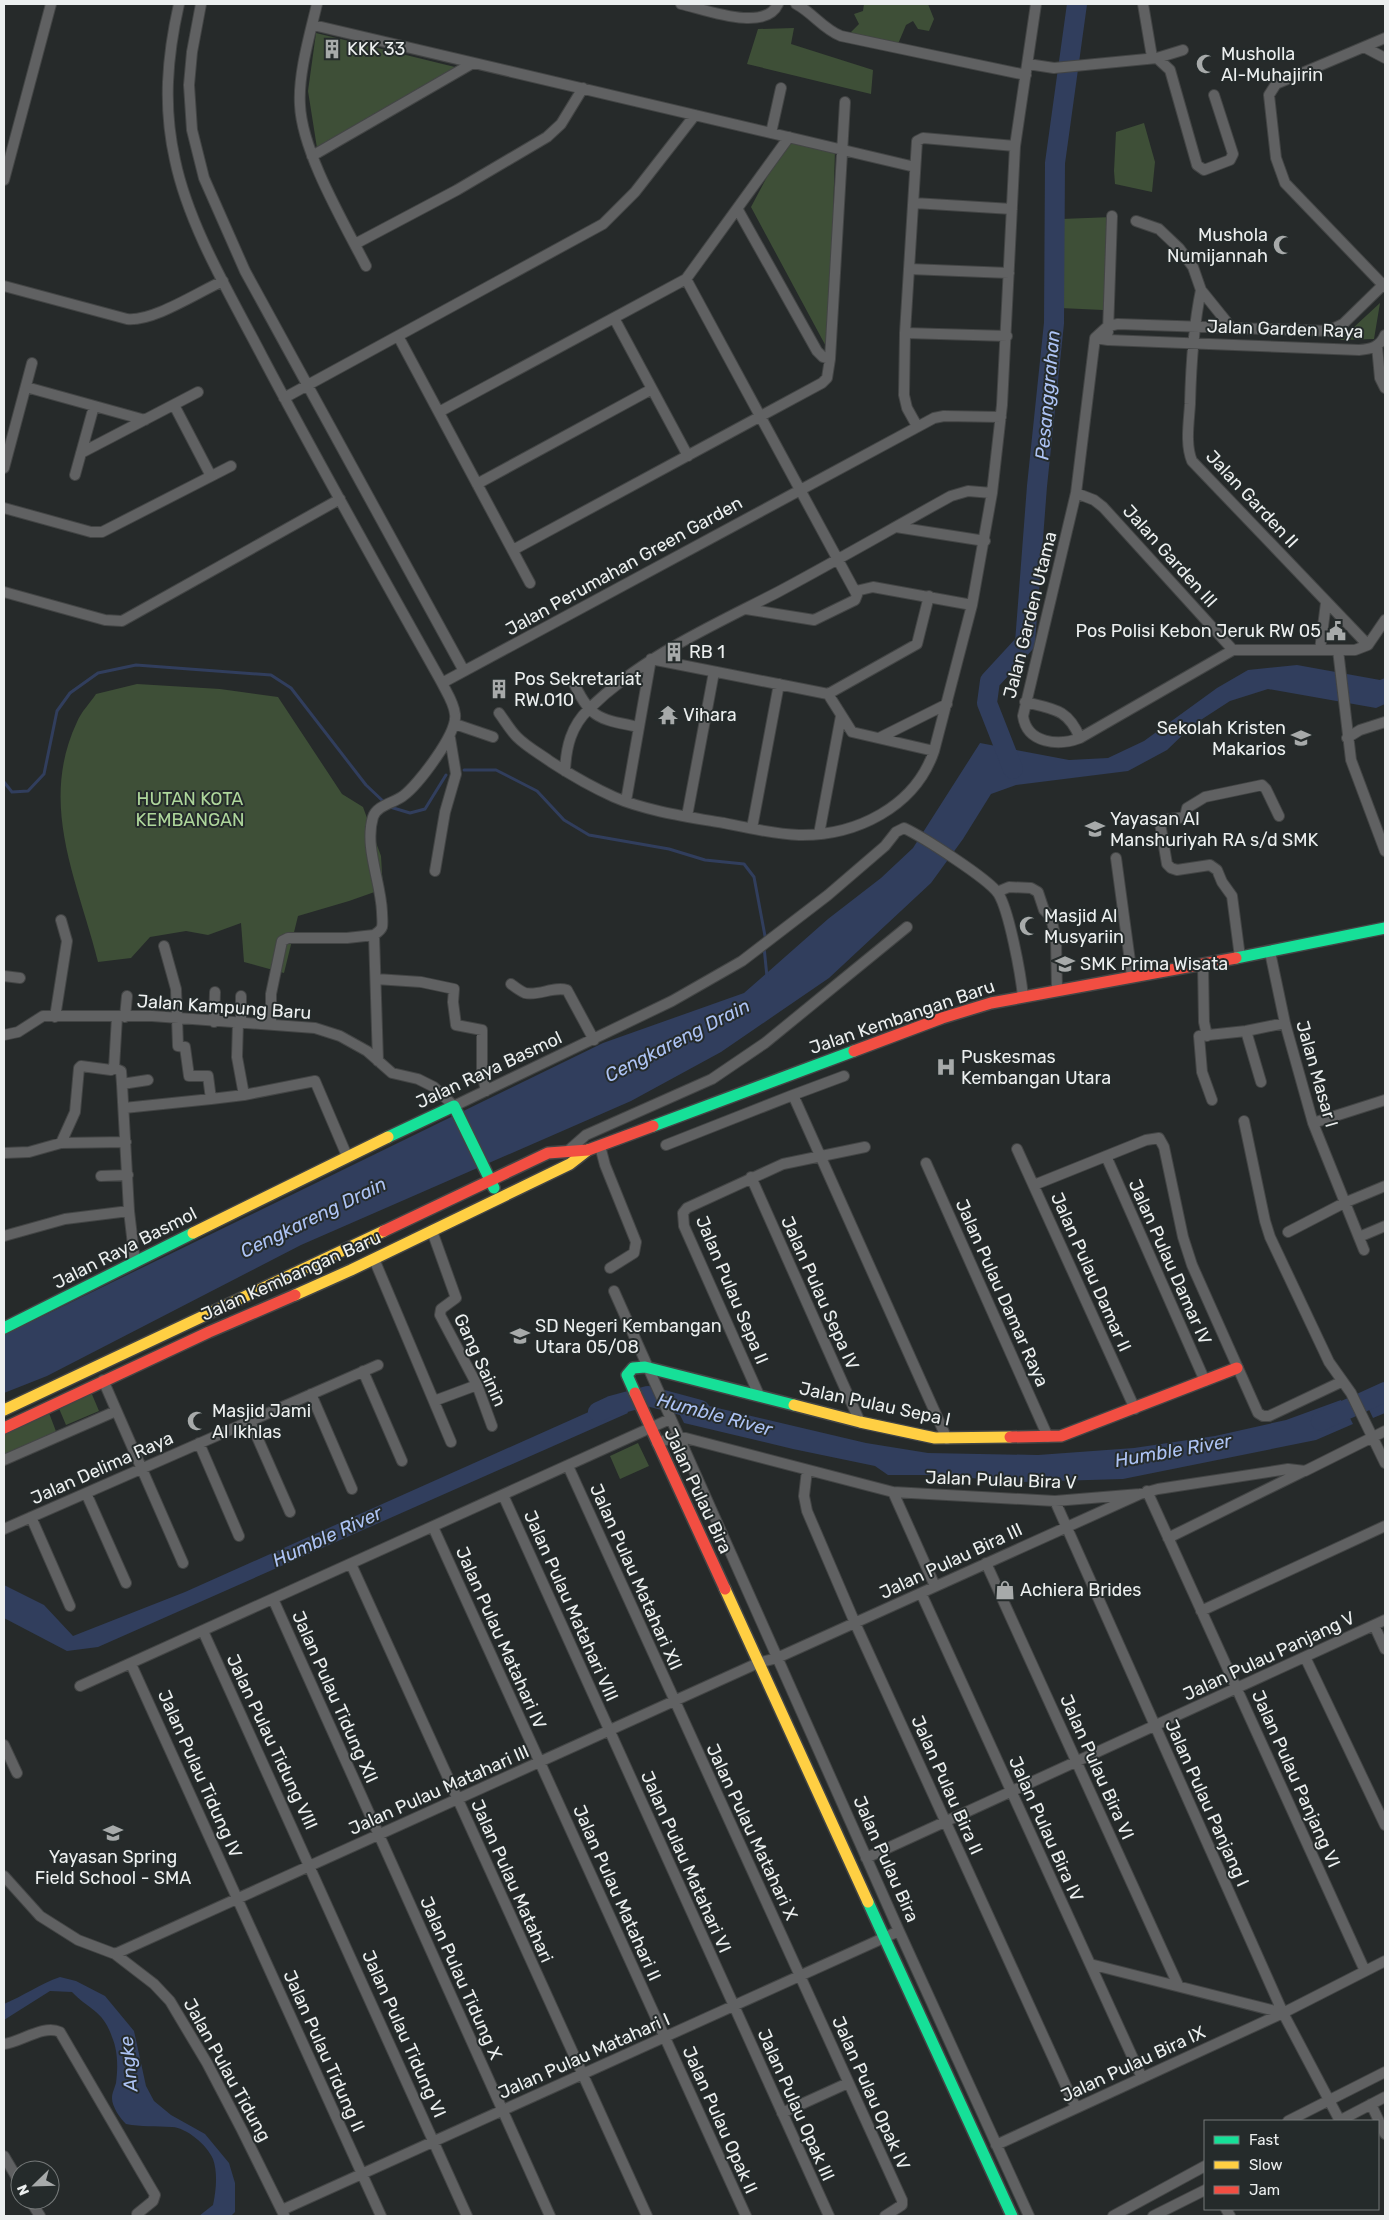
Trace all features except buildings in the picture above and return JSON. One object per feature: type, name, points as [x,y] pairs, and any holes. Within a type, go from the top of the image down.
[{"type":"street","points":[[4,180],[51,4]]},
{"type":"street","points":[[179,4],[169,53],[167,78],[170,133],[175,162],[189,203],[223,281],[284,398],[442,683],[455,713],[455,724],[450,738],[411,789],[379,809],[374,816],[371,829],[372,847],[382,905],[381,928],[374,935],[347,938],[288,938],[282,941],[271,994],[271,1024]]},
{"type":"street","points":[[201,4],[192,52],[189,85],[192,130],[200,166],[245,271],[306,386],[464,671]]},
{"type":"street","points":[[317,4],[300,90],[302,124],[312,156],[366,266]]},
{"type":"street","points":[[681,4],[752,19],[770,13],[778,4]]},
{"type":"street","points":[[796,4],[804,8],[831,32],[841,36],[1026,75]]},
{"type":"street","points":[[499,713],[517,737],[565,771],[626,801],[687,816],[752,828],[798,835],[819,834],[855,826],[889,810],[914,788],[924,774],[934,751],[972,605],[985,541],[1001,417],[1007,336],[1015,146],[1036,4]]},
{"type":"street","points":[[1143,4],[1154,57],[1170,70],[1197,166],[1204,170],[1230,160],[1232,154],[1214,95]]},
{"type":"street","points":[[312,25],[915,167]]},
{"type":"street","points":[[1385,38],[1276,84],[1270,91],[1272,125],[1279,170],[1290,188],[1385,285]]},
{"type":"street","points":[[1364,46],[1385,58]]},
{"type":"street","points":[[1028,64],[1061,68],[1154,57],[1182,50]]},
{"type":"street","points":[[312,156],[473,62]]},
{"type":"street","points":[[355,244],[457,190],[547,137],[561,124],[583,88]]},
{"type":"street","points":[[771,133],[781,88]]},
{"type":"street","points":[[513,550],[760,417],[822,383],[827,378],[830,359],[845,102]]},
{"type":"street","points":[[284,398],[603,224],[635,192],[696,115]]},
{"type":"street","points":[[439,412],[686,279],[738,210],[789,137]]},
{"type":"street","points":[[917,426],[906,408],[904,395],[917,143],[923,138],[1015,146]]},
{"type":"street","points":[[914,203],[1012,209]]},
{"type":"street","points":[[738,210],[817,351],[823,357],[830,359]]},
{"type":"street","points":[[1108,340],[1112,216]]},
{"type":"street","name":"Jalan Garden Raya","points":[[1136,221],[1152,225],[1165,233],[1193,268],[1201,290],[1230,326]]},
{"type":"street","points":[[909,269],[1009,272]]},
{"type":"street","points":[[686,279],[857,595],[854,600],[814,620],[746,608]]},
{"type":"street","points":[[4,286],[127,319],[138,319],[152,315],[223,281]]},
{"type":"street","name":"Jalan Garden Raya","points":[[1108,326],[1118,324],[1230,326],[1328,331],[1342,324],[1385,285]]},
{"type":"street","name":"Jalan Garden Raya","points":[[1192,343],[1193,326],[1201,290]]},
{"type":"street","points":[[614,318],[688,456]]},
{"type":"street","points":[[1095,338],[1108,326]]},
{"type":"street","points":[[1328,331],[1328,348]]},
{"type":"street","points":[[906,333],[1007,336]]},
{"type":"street","name":"Jalan Garden Raya","points":[[1095,338],[1359,350],[1377,346],[1382,342],[1385,335]]},
{"type":"street","name":"Jalan Perumahan Green Garden","points":[[398,336],[530,582]]},
{"type":"street","name":"Jalan Garden Utama","points":[[1095,338],[1076,493],[1025,702],[1024,721],[1031,734],[1042,740],[1060,743],[1080,738],[1233,650],[1320,650]]},
{"type":"street","name":"Jalan Garden II","points":[[1192,343],[1188,432],[1192,461],[1368,645]]},
{"type":"street","name":"Jalan Garden Raya","points":[[1377,346],[1380,378],[1385,388]]},
{"type":"street","points":[[4,468],[32,364]]},
{"type":"street","points":[[26,387],[145,420]]},
{"type":"street","points":[[477,484],[652,389]]},
{"type":"street","points":[[81,453],[198,392]]},
{"type":"street","points":[[174,405],[212,476]]},
{"type":"street","points":[[75,476],[94,406]]},
{"type":"street","name":"Jalan Perumahan Green Garden","points":[[442,683],[917,426],[939,416],[1001,417]]},
{"type":"street","points":[[4,508],[91,532],[102,532],[231,466]]},
{"type":"street","points":[[565,771],[569,741],[574,729],[588,710],[651,659],[960,493],[968,491],[992,493]]},
{"type":"street","name":"Jalan Garden III","points":[[1076,493],[1094,500],[1103,507],[1233,650]]},
{"type":"street","points":[[4,592],[105,620],[122,620],[340,499]]},
{"type":"street","points":[[896,527],[985,541]]},
{"type":"street","points":[[856,591],[873,587],[972,605]]},
{"type":"street","points":[[651,659],[828,694],[917,644],[929,596]]},
{"type":"street","points":[[1326,603],[1320,650],[1355,650],[1368,645],[1385,620]]},
{"type":"street","points":[[1338,650],[1347,738],[1354,771],[1385,851]]},
{"type":"street","points":[[626,801],[651,659]]},
{"type":"street","points":[[687,816],[714,672]]},
{"type":"street","points":[[572,679],[582,702],[588,710],[608,721],[640,727]]},
{"type":"street","points":[[752,828],[779,684]]},
{"type":"street","points":[[828,694],[852,732],[934,751]]},
{"type":"street","points":[[1025,702],[1051,708],[1063,714],[1074,724],[1080,738]]},
{"type":"street","points":[[878,738],[947,704]]},
{"type":"street","points":[[819,834],[841,716]]},
{"type":"street","points":[[1347,738],[1360,730],[1385,722]]},
{"type":"street","points":[[455,724],[493,737]]},
{"type":"street","points":[[435,871],[446,812],[455,777],[450,738]]},
{"type":"street","points":[[1240,957],[1235,910],[1230,892],[1222,882],[1217,870],[1210,864],[1177,870],[1171,868],[1167,864],[1160,823],[1163,820],[1185,817],[1186,808],[1205,797],[1262,785],[1266,789],[1279,816]]},
{"type":"street","name":"Jalan Raya Basmol","points":[[4,1328],[347,1156],[455,1108],[693,990],[765,945],[885,846],[896,832],[904,828],[957,862],[997,892]]},
{"type":"street","points":[[1116,858],[1132,976]]},
{"type":"street","points":[[1023,997],[1005,911],[997,892],[1009,887],[1031,888],[1038,892],[1046,914],[1051,917],[1054,932],[1057,990]]},
{"type":"street","points":[[55,1017],[67,941],[60,920]]},
{"type":"street","points":[[568,1150],[586,1135],[712,1079],[765,1043],[907,927]]},
{"type":"street","name":"Jalan Kembangan Baru","points":[[4,1410],[368,1239],[488,1174],[538,1157],[568,1150],[588,1150],[600,1146],[942,1018],[991,1003],[1270,952],[1385,928]]},
{"type":"street","points":[[374,935],[378,1061]]},
{"type":"street","points":[[164,946],[176,989],[178,1046],[185,1047],[189,1075],[208,1076],[211,1099]]},
{"type":"street","name":"Jalan Masar I","points":[[1270,952],[1285,1024],[1313,1123],[1364,1250]]},
{"type":"street","points":[[1203,964],[1206,999],[1204,1022],[1207,1036]]},
{"type":"street","points":[[4,976],[20,978]]},
{"type":"street","points":[[376,979],[420,982],[454,989],[453,1002],[456,1025],[482,1030],[482,1073],[486,1091]]},
{"type":"street","points":[[511,984],[527,993],[566,990],[594,1040]]},
{"type":"street","points":[[214,1022],[215,992]]},
{"type":"street","points":[[114,1068],[121,1017],[127,996]]},
{"type":"street","points":[[241,996],[237,1057],[244,1095]]},
{"type":"street","name":"Jalan Kampung Baru","points":[[4,1035],[18,1032],[43,1016],[176,1018],[214,1022],[271,1024],[276,1027],[315,1028],[340,1036],[367,1051],[392,1074],[418,1079],[434,1087],[455,1108]]},
{"type":"street","points":[[1212,1100],[1202,1072],[1199,1036],[1246,1031],[1285,1024]]},
{"type":"street","points":[[1246,1031],[1261,1082]]},
{"type":"street","points":[[61,1144],[75,1112],[79,1068],[81,1066],[111,1070],[114,1068],[121,1071],[129,1211],[135,1262]]},
{"type":"street","points":[[666,1145],[844,1076]]},
{"type":"street","points":[[122,1084],[148,1080]]},
{"type":"street","points":[[124,1108],[244,1095],[315,1081],[347,1156]]},
{"type":"street","points":[[793,1095],[947,1439]]},
{"type":"street","points":[[1313,1123],[1385,1100]]},
{"type":"street","points":[[455,1108],[499,1197]]},
{"type":"street","points":[[1244,1121],[1270,1237],[1329,1362],[1347,1388],[1385,1463]]},
{"type":"street","points":[[1034,1185],[1106,1156],[1159,1138],[1164,1146],[1183,1236],[1192,1265],[1258,1413],[1263,1416],[1269,1416],[1347,1388]]},
{"type":"street","points":[[4,1153],[29,1152],[61,1144],[126,1142]]},
{"type":"street","points":[[600,1146],[605,1165],[636,1242],[634,1253],[610,1268]]},
{"type":"street","name":"Jalan Pulau Sepa II","points":[[759,1395],[682,1220],[683,1213],[687,1208],[751,1177],[783,1164],[865,1147]]},
{"type":"street","name":"Jalan Pulau Damar II","points":[[1017,1149],[1135,1409]]},
{"type":"street","name":"Jalan Kembangan Baru","points":[[4,1428],[103,1380],[374,1259],[570,1164],[588,1150]]},
{"type":"street","name":"Jalan Pulau Damar IV","points":[[1106,1156],[1205,1381]]},
{"type":"street","name":"Jalan Pulau Damar Raya","points":[[926,1163],[1048,1437]]},
{"type":"street","points":[[101,1176],[128,1175]]},
{"type":"street","name":"Jalan Pulau Sepa IV","points":[[751,1177],[860,1422]]},
{"type":"street","points":[[1288,1232],[1344,1203],[1385,1186]]},
{"type":"street","points":[[4,1236],[65,1219],[129,1211]]},
{"type":"street","points":[[1359,1237],[1385,1226]]},
{"type":"street","name":"Gang Sainin","points":[[432,1231],[456,1298],[441,1308],[439,1311],[440,1315],[477,1385],[492,1426]]},
{"type":"street","points":[[374,1259],[451,1442]]},
{"type":"street","points":[[614,1291],[649,1372]]},
{"type":"street","name":"Jalan Delima Raya","points":[[4,1529],[378,1365]]},
{"type":"street","name":"Jalan Pulau Bira","points":[[1012,2216],[656,1442],[627,1375],[632,1368],[649,1372],[866,1858],[1030,2216]]},
{"type":"street","name":"Jalan Pulau Sepa I","points":[[649,1372],[759,1395],[860,1422],[947,1439],[1048,1437],[1072,1433],[1237,1368]]},
{"type":"street","points":[[363,1371],[402,1461]]},
{"type":"street","points":[[103,1380],[183,1563]]},
{"type":"street","points":[[434,1401],[477,1385]]},
{"type":"street","points":[[311,1394],[352,1489]]},
{"type":"street","points":[[4,1460],[116,1411]]},
{"type":"street","points":[[80,1686],[670,1419]]},
{"type":"street","points":[[250,1421],[290,1512]]},
{"type":"street","name":"Jalan Pulau Bira V","points":[[678,1436],[893,1492],[1056,1501],[1143,1493],[1288,1470],[1305,1471],[1371,1433],[1385,1431]]},
{"type":"street","points":[[656,1442],[678,1436]]},
{"type":"street","points":[[198,1444],[239,1536]]},
{"type":"street","name":"Jalan Pulau Matahari XII","points":[[568,1466],[674,1701]]},
{"type":"street","name":"Jalan Pulau Bira II","points":[[807,1470],[804,1496],[807,1511],[855,1623],[1076,2108]]},
{"type":"street","points":[[1168,1538],[1305,1471]]},
{"type":"street","points":[[893,1492],[935,1586]]},
{"type":"street","points":[[86,1493],[126,1583]]},
{"type":"street","name":"Jalan Pulau Bira III","points":[[777,1658],[1066,1526],[1143,1493]]},
{"type":"street","name":"Jalan Pulau Panjang VI","points":[[1143,1493],[1168,1538],[1365,1971]]},
{"type":"street","name":"Jalan Pulau Matahari VIII","points":[[503,1495],[610,1731]]},
{"type":"street","name":"Jalan Pulau Panjang I","points":[[1056,1501],[1283,2013],[1338,2120]]},
{"type":"street","points":[[30,1517],[70,1606]]},
{"type":"street","points":[[1201,1610],[1385,1526]]},
{"type":"street","name":"Jalan Pulau Matahari IV","points":[[434,1527],[540,1762]]},
{"type":"street","name":"Jalan Pulau Bira VI","points":[[986,1563],[1178,1985]]},
{"type":"street","name":"Jalan Pulau Matahari","points":[[351,1564],[647,2216]]},
{"type":"street","name":"Jalan Pulau Bira IV","points":[[921,1593],[1142,2078]]},
{"type":"street","name":"Jalan Pulau Tidung XII","points":[[273,1599],[380,1835]]},
{"type":"street","name":"Jalan Pulau Panjang V","points":[[866,1858],[1385,1620]]},
{"type":"street","points":[[1374,1625],[1385,1649]]},
{"type":"street","name":"Jalan Pulau Tidung VIII","points":[[203,1631],[311,1866]]},
{"type":"street","name":"Jalan Pulau Matahari III","points":[[115,1954],[758,1663],[777,1658]]},
{"type":"street","points":[[1305,1658],[1384,1820]]},
{"type":"street","name":"Jalan Pulau Tidung IV","points":[[131,1664],[238,1899]]},
{"type":"street","name":"Jalan Pulau Matahari X","points":[[674,1701],[800,1976]]},
{"type":"street","name":"Jalan Pulau Matahari VI","points":[[610,1731],[733,2006]]},
{"type":"street","points":[[4,1745],[17,1773]]},
{"type":"street","name":"Jalan Pulau Matahari II","points":[[540,1762],[665,2037]]},
{"type":"street","name":"Jalan Pulau Tidung X","points":[[380,1835],[550,2216]]},
{"type":"street","name":"Jalan Pulau Tidung VI","points":[[311,1866],[467,2216]]},
{"type":"street","name":"Jalan Pulau Tidung","points":[[4,1876],[40,1916],[65,1933],[87,1944],[115,1954],[154,1984],[170,2001],[233,2113],[283,2213]]},
{"type":"street","name":"Jalan Pulau Tidung II","points":[[238,1899],[381,2216]]},
{"type":"street","name":"Jalan Pulau Matahari I","points":[[283,2213],[362,2174],[899,1931]]},
{"type":"street","points":[[1090,1964],[1283,2013],[1385,1961]]},
{"type":"street","name":"Jalan Pulau Opak IV","points":[[800,1976],[902,2200],[902,2206],[885,2216]]},
{"type":"street","name":"Jalan Pulau Opak III","points":[[733,2006],[828,2216]]},
{"type":"street","name":"Jalan Pulau Bira IX","points":[[996,2145],[1283,2013]]},
{"type":"street","points":[[4,2044],[16,2042],[48,2030],[60,2032],[155,2196],[153,2201],[136,2214]]},
{"type":"street","name":"Jalan Pulau Opak II","points":[[665,2037],[746,2216]]},
{"type":"street","points":[[1290,2120],[1385,2072]]},
{"type":"street","points":[[782,2113],[848,2083]]},
{"type":"street","points":[[1341,2120],[1385,2097]]},
{"type":"street","points":[[1371,2104],[1378,2120]]},
{"type":"street","points":[[1379,2121],[1385,2134]]},
{"type":"street","points":[[1113,2216],[1204,2167]]},
{"type":"street","points":[[1153,2216],[1204,2190]]},
{"type":"green space","points":[[864,4],[928,4],[934,19],[929,31],[918,29],[913,21],[906,25],[898,44],[849,34],[859,24],[854,14],[863,11]]},
{"type":"green space","points":[[794,28],[791,44],[873,70],[871,94],[747,64],[758,29]]},
{"type":"green space","points":[[316,33],[459,68],[317,148],[308,91]]},
{"type":"green space","points":[[1144,123],[1155,162],[1152,192],[1115,184],[1116,132]]},
{"type":"green space","points":[[786,141],[835,150],[829,352],[751,207]]},
{"type":"green space","points":[[1113,217],[1103,310],[1060,308],[1061,219]]},
{"type":"green space","points":[[1380,303],[1374,339],[1340,340]]},
{"type":"green space","name":"HUTAN KOTA KEMBANGAN","points":[[137,684],[220,689],[278,697],[342,794],[363,807],[381,856],[383,889],[298,916],[284,973],[244,962],[241,923],[208,935],[186,931],[150,937],[131,958],[98,962],[65,843],[61,813],[61,783],[66,753],[77,722],[96,694]]},
{"type":"green space","points":[[91,1392],[99,1411],[66,1425],[58,1406]]},
{"type":"green space","points":[[49,1413],[57,1434],[4,1459],[4,1434]]},
{"type":"green space","points":[[638,1443],[649,1466],[620,1479],[610,1456]]},
{"type":"water","name":"Cengkareng Drain","points":[[1297,665],[1380,680],[1385,678],[1385,704],[1376,708],[1268,689],[1230,701],[1193,725],[1167,750],[1128,771],[1016,785],[991,794],[963,839],[931,883],[829,978],[721,1052],[631,1101],[301,1245],[47,1376],[4,1393],[4,1335],[603,1043],[744,993],[828,919],[881,878],[913,848],[980,743],[1069,760],[1108,758],[1144,741],[1217,688],[1248,670]]},
{"type":"water","points":[[1385,1383],[1385,1413],[1373,1418],[1361,1393]]},
{"type":"water","points":[[671,1397],[866,1443],[928,1453],[1038,1455],[1134,1448],[1215,1436],[1286,1420],[1341,1400],[1353,1424],[1316,1440],[1123,1479],[1022,1482],[933,1475],[888,1475],[875,1466],[684,1423]]},
{"type":"water","points":[[620,1398],[628,1413],[98,1647],[67,1651],[4,1618],[4,1585],[44,1605],[73,1636],[185,1592]]},
{"type":"water","name":"Angke","points":[[60,1977],[76,1981],[105,1996],[134,2031],[146,2086],[154,2101],[171,2115],[205,2134],[229,2163],[235,2183],[235,2212],[231,2216],[199,2216],[213,2205],[216,2182],[216,2170],[213,2159],[201,2143],[184,2130],[178,2128],[126,2124],[119,2116],[113,2105],[112,2098],[117,2071],[114,2042],[104,2021],[95,2011],[72,1992],[50,1991],[4,2020],[4,2004]]},
{"type":"waterway","name":"Pesanggrahan","points":[[1013,769],[987,703],[990,681],[1025,643],[1037,486],[1054,323],[1055,163],[1077,4]]},
{"type":"waterway","points":[[4,782],[12,792],[28,791],[44,774],[57,711],[70,693],[98,673],[136,665],[271,675],[291,688],[366,785],[385,803]]},
{"type":"waterway","points":[[464,770],[496,770],[537,791],[564,820],[589,835],[669,849],[705,860],[744,864],[754,877],[765,936],[768,940]]},
{"type":"waterway","points":[[390,807],[410,813],[425,809],[446,775]]},
{"type":"waterway","points":[[764,947],[767,977]]},
{"type":"waterway","name":"Humble River","points":[[1321,1421],[1385,1392]]},
{"type":"waterway","name":"Humble River","points":[[598,1412],[611,1406],[648,1396],[700,1410]]},
{"type":"traffic: fast","points":[[1236,958],[1385,928]]},
{"type":"traffic: fast","points":[[653,1126],[854,1051]]},
{"type":"traffic: fast","points":[[388,1137],[454,1106],[494,1188]]},
{"type":"traffic: fast","points":[[4,1328],[193,1233]]},
{"type":"traffic: fast","points":[[635,1393],[627,1375],[633,1368],[645,1367],[794,1405]]},
{"type":"traffic: fast","points":[[868,1902],[1012,2216]]},
{"type":"traffic: slow","points":[[193,1233],[388,1137]]},
{"type":"traffic: slow","points":[[295,1295],[351,1270],[570,1164],[588,1150]]},
{"type":"traffic: slow","points":[[4,1410],[384,1231]]},
{"type":"traffic: slow","points":[[794,1405],[860,1422],[935,1438],[1010,1437]]},
{"type":"traffic: slow","points":[[725,1589],[868,1902]]},
{"type":"traffic: jam","points":[[854,1051],[942,1018],[991,1003],[1236,958]]},
{"type":"traffic: jam","points":[[384,1231],[548,1153],[588,1150],[653,1126]]},
{"type":"traffic: jam","points":[[4,1428],[209,1332],[295,1295]]},
{"type":"traffic: jam","points":[[1010,1437],[1061,1436],[1237,1368]]},
{"type":"traffic: jam","points":[[635,1393],[725,1589]]},
{"type":"place","name":"KKK 33","points":[[332,49]]},
{"type":"place","name":"Musholla Al-Muhajirin","points":[[1206,64]]},
{"type":"place","name":"Mushola Numijannah","points":[[1283,245]]},
{"type":"place","name":"Pos Polisi Kebon Jeruk RW 05","points":[[1336,631]]},
{"type":"place","name":"RB 1","points":[[674,652]]},
{"type":"place","name":"Pos Sekretariat RW.010","points":[[499,689]]},
{"type":"place","name":"Vihara","points":[[668,715]]},
{"type":"place","name":"Sekolah Kristen Makarios","points":[[1301,738]]},
{"type":"place","name":"Yayasan Al Manshuriyah RA s/d SMK","points":[[1095,829]]},
{"type":"place","name":"Masjid Al Musyariin","points":[[1029,926]]},
{"type":"place","name":"SMK Prima Wisata","points":[[1065,964]]},
{"type":"place","name":"Puskesmas Kembangan Utara","points":[[946,1067]]},
{"type":"place","name":"SD Negeri Kembangan Utara 05/08","points":[[520,1336]]},
{"type":"place","name":"Masjid Jami Al Ikhlas","points":[[197,1421]]},
{"type":"place","name":"Achiera Brides","points":[[1005,1590]]},
{"type":"place","name":"Yayasan Spring Field School - SMA","points":[[113,1833]]}]
